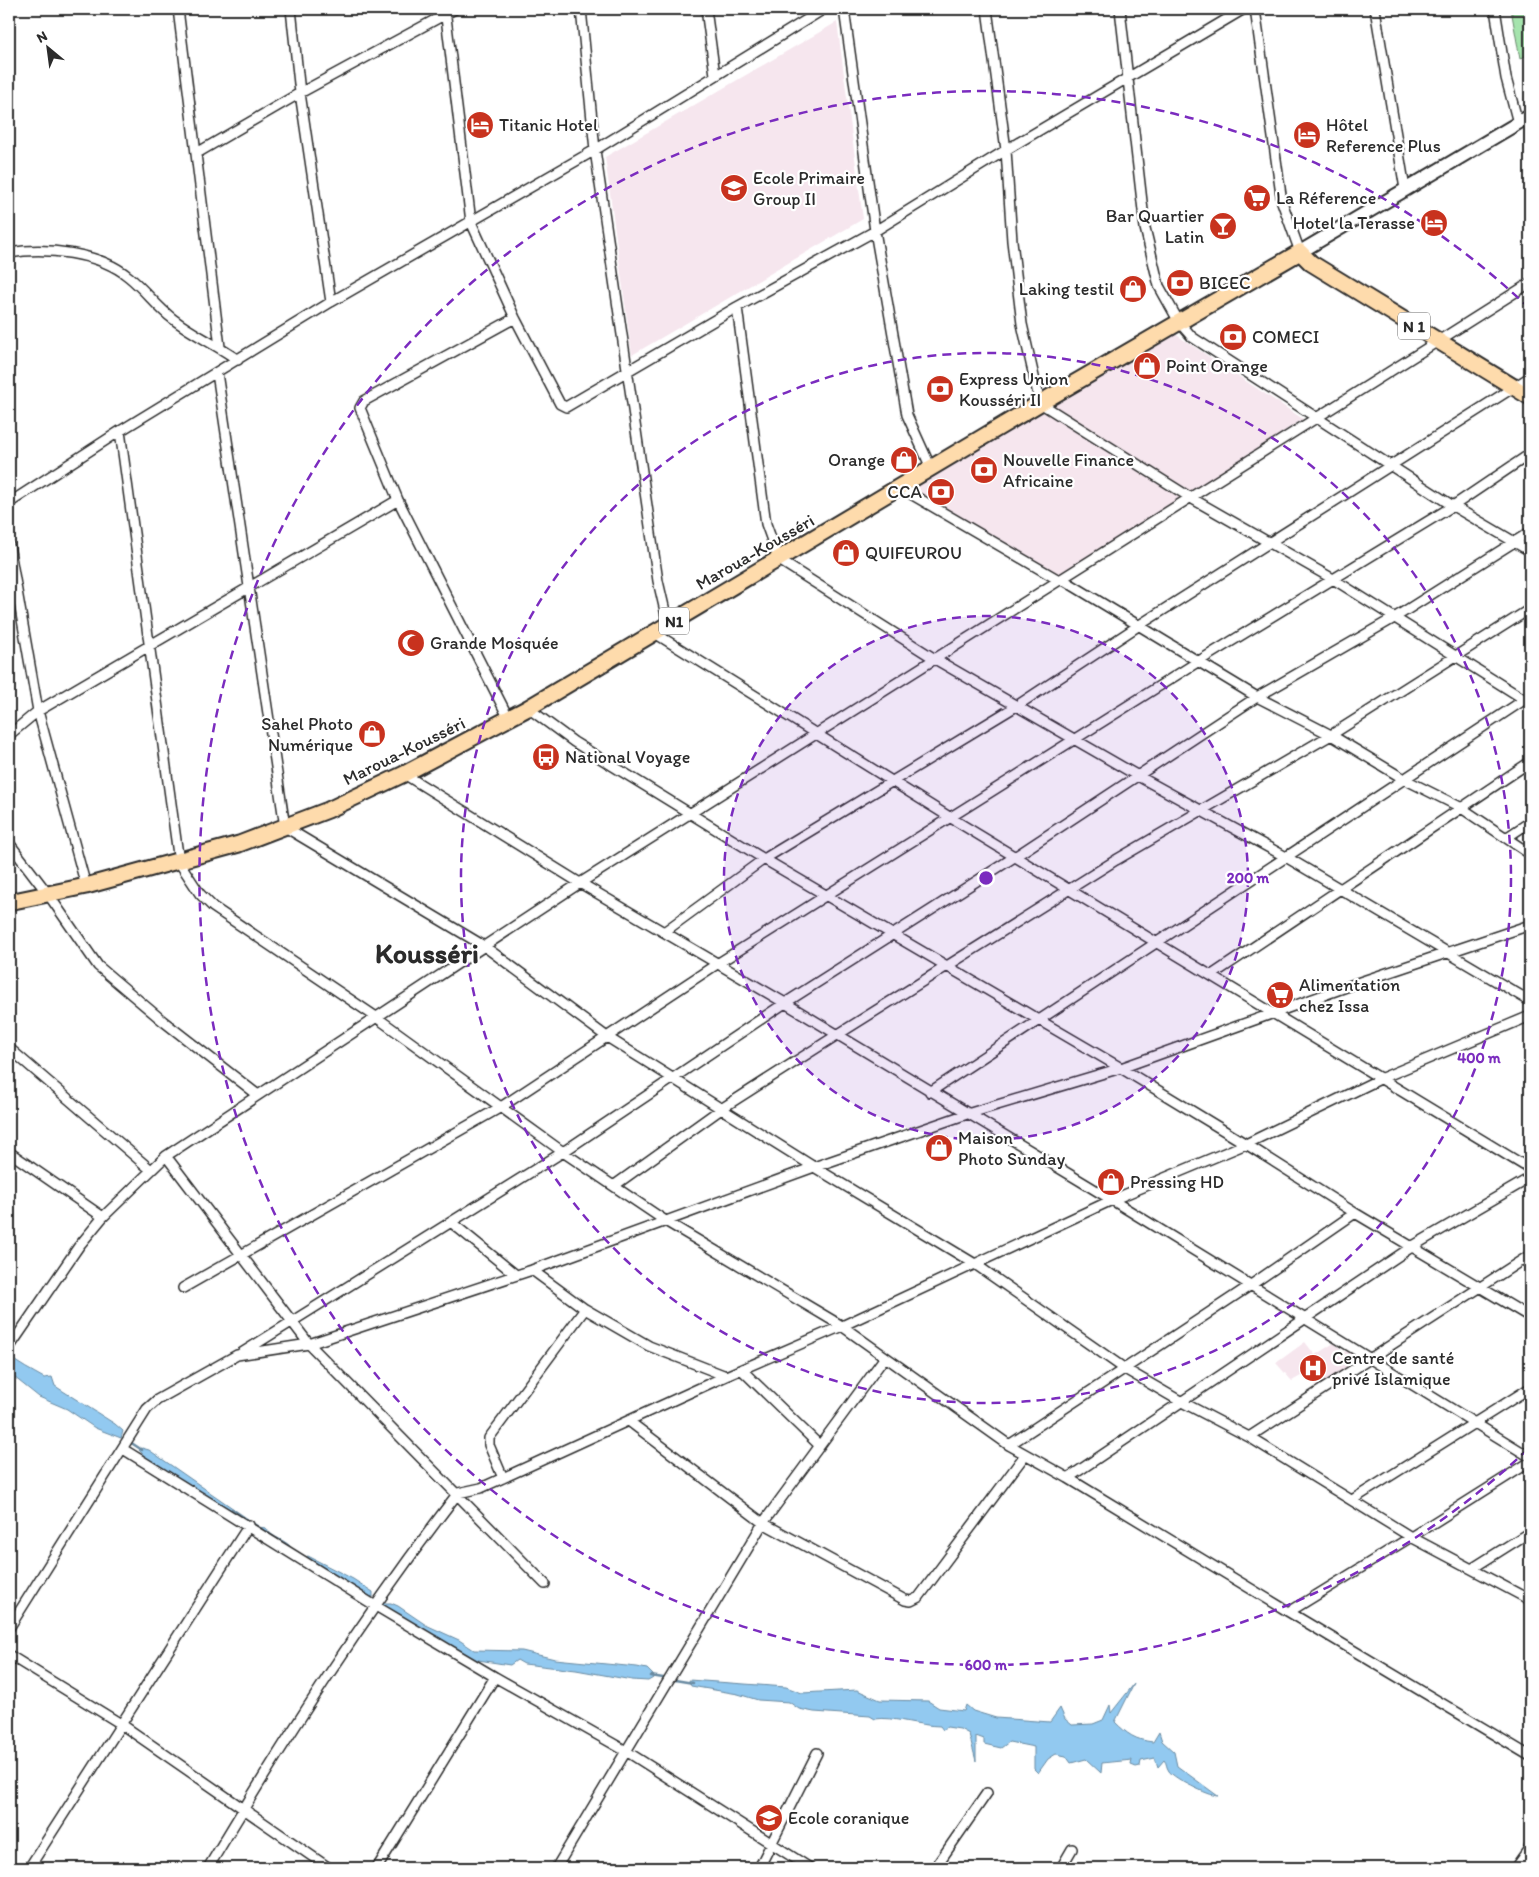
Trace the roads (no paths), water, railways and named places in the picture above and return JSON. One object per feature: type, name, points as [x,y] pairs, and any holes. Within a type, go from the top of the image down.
[{"type":"highway","name":"Maroua-Kousséri","points":[[9,902],[86,886],[179,862],[285,827],[404,774],[528,708],[1040,403],[1300,252]]},
{"type":"highway","name":"N 1","points":[[1300,252],[1312,263],[1530,397]]},
{"type":"street","points":[[178,9],[220,347]]},
{"type":"street","points":[[291,9],[300,93],[331,302]]},
{"type":"street","points":[[197,153],[446,11],[455,9]]},
{"type":"street","points":[[581,9],[594,150],[658,582],[668,624]]},
{"type":"street","points":[[706,9],[715,75]]},
{"type":"street","points":[[9,503],[120,431],[331,302],[594,150],[824,9]]},
{"type":"street","points":[[844,9],[875,231],[907,415],[932,468]]},
{"type":"street","points":[[930,1092],[1286,856],[1528,699],[1333,579],[1191,498],[1040,403],[1022,324],[1012,241],[1006,150],[987,9]]},
{"type":"street","points":[[1120,9],[1145,228],[1159,286],[1179,322],[1192,336],[1453,506],[1530,551]]},
{"type":"street","points":[[446,11],[471,222],[515,318],[564,407],[570,407],[627,370],[875,231],[1006,150],[1244,9]]},
{"type":"street","points":[[1255,9],[1282,202],[1300,252],[1526,121],[1506,78],[1495,9]]},
{"type":"street","points":[[1374,9],[1406,189]]},
{"type":"street","points":[[9,253],[42,250],[69,252],[114,268],[128,275],[174,320],[238,360]]},
{"type":"street","points":[[9,1348],[60,1270],[103,1217],[166,1156],[580,883],[1530,284]]},
{"type":"street","points":[[737,307],[766,524],[779,560],[935,659],[1138,776],[1286,856],[1530,1000]]},
{"type":"street","points":[[509,719],[398,500],[360,414],[360,404],[515,318]]},
{"type":"street","points":[[217,373],[285,827],[484,946],[607,1037],[814,1167],[974,1264],[1126,1369],[1180,1401],[1249,1436],[1411,1536],[1530,1600]]},
{"type":"street","points":[[664,932],[764,859],[1018,706],[1138,626],[1530,377]]},
{"type":"street","points":[[120,431],[179,862],[200,894],[213,908],[376,1017],[563,1152],[668,1222],[842,1326],[1008,1445],[1068,1478],[1530,1756]]},
{"type":"street","points":[[183,1288],[501,1107],[717,964],[827,894],[1199,661],[1453,506],[1530,454]]},
{"type":"street","points":[[898,487],[1057,579],[1062,579],[1258,698],[1331,735],[1404,779],[1460,807],[1530,854]]},
{"type":"street","points":[[9,735],[38,712],[398,500]]},
{"type":"street","points":[[9,1628],[147,1409],[157,1400],[237,1355],[452,1223],[563,1152],[892,933],[1016,856],[1258,698],[1394,618],[1530,532]]},
{"type":"street","points":[[9,545],[38,712],[86,886]]},
{"type":"street","points":[[615,1185],[722,1109],[837,1035],[949,967],[1116,860],[1203,812],[1331,735],[1455,655],[1530,610]]},
{"type":"street","points":[[653,632],[892,782],[1530,1169]]},
{"type":"street","points":[[528,708],[574,742],[764,859],[827,894],[1121,1068],[1355,1213],[1530,1317]]},
{"type":"street","points":[[1212,975],[1342,890],[1460,807],[1530,762]]},
{"type":"street","points":[[404,774],[580,883],[785,1003],[1112,1200],[1475,1422],[1530,1458]]},
{"type":"street","points":[[1506,838],[1530,822]]},
{"type":"street","points":[[9,844],[48,894],[98,966],[163,1021],[258,1095]]},
{"type":"street","points":[[237,1355],[309,1344],[532,1270],[668,1222],[814,1167],[967,1114],[1121,1068],[1448,952],[1530,925]]},
{"type":"street","points":[[208,1868],[374,1605],[458,1493],[481,1488],[630,1422],[726,1376],[842,1326],[1112,1200],[1246,1144],[1382,1078],[1530,1016]]},
{"type":"street","points":[[9,1048],[151,1170]]},
{"type":"street","points":[[9,1152],[103,1217]]},
{"type":"street","points":[[166,1156],[309,1344],[458,1493],[545,1584]]},
{"type":"street","points":[[1068,1478],[1413,1246],[1530,1178]]},
{"type":"street","points":[[1008,1445],[1126,1369],[1355,1213]]},
{"type":"street","points":[[452,1223],[516,1275]]},
{"type":"street","points":[[1249,1436],[1368,1357],[1530,1255]]},
{"type":"street","points":[[532,1270],[585,1309],[661,1353],[726,1376]]},
{"type":"street","points":[[503,1478],[489,1445],[489,1438],[585,1309]]},
{"type":"street","points":[[556,1868],[763,1523],[885,1357]]},
{"type":"street","points":[[742,1370],[819,1445]]},
{"type":"street","points":[[1352,1500],[1530,1388]]},
{"type":"street","points":[[630,1422],[763,1523],[905,1600],[911,1601],[919,1597],[1025,1455]]},
{"type":"street","points":[[124,1447],[374,1605],[495,1677],[626,1751],[810,1868]]},
{"type":"street","points":[[1290,1612],[1530,1462]]},
{"type":"street","points":[[29,1868],[249,1525]]},
{"type":"street","points":[[1473,1568],[1530,1532]]},
{"type":"street","points":[[9,1655],[121,1724],[328,1868]]},
{"type":"street","points":[[377,1868],[495,1677]]},
{"type":"street","points":[[758,1868],[772,1845],[817,1753]]},
{"type":"street","points":[[936,1868],[987,1793]]},
{"type":"street","points":[[1515,1868],[1530,1847]]},
{"type":"street","points":[[1061,1868],[1072,1849]]},
{"type":"water","points":[[9,1356],[44,1378],[52,1377],[55,1386],[123,1431],[121,1438],[95,1428],[67,1409],[39,1397],[9,1373]]},
{"type":"water","points":[[142,1448],[149,1450],[234,1509],[234,1513],[149,1461],[139,1450]]},
{"type":"water","points":[[258,1527],[266,1528],[272,1535],[287,1543],[293,1550]]},
{"type":"water","points":[[308,1556],[353,1579],[373,1592],[373,1597],[366,1596],[305,1557]]},
{"type":"water","points":[[382,1603],[391,1603],[398,1606],[426,1625],[459,1640],[474,1650],[522,1651],[555,1659],[637,1667],[647,1669],[655,1677],[648,1681],[632,1680],[576,1670],[524,1664],[517,1660],[510,1665],[472,1659],[383,1606]]},
{"type":"water","points":[[689,1680],[786,1687],[802,1693],[857,1690],[880,1700],[928,1701],[939,1708],[964,1711],[966,1705],[973,1711],[996,1718],[1050,1722],[1060,1708],[1065,1719],[1072,1725],[1093,1724],[1103,1720],[1110,1705],[1111,1713],[1134,1684],[1115,1722],[1123,1730],[1141,1740],[1153,1742],[1159,1732],[1162,1741],[1174,1752],[1177,1766],[1218,1796],[1200,1790],[1177,1778],[1169,1771],[1164,1760],[1158,1767],[1155,1758],[1141,1761],[1140,1766],[1136,1767],[1131,1765],[1132,1760],[1102,1763],[1101,1773],[1086,1759],[1071,1763],[1066,1756],[1056,1754],[1048,1759],[1038,1773],[1034,1769],[1034,1747],[1009,1742],[1001,1748],[984,1744],[984,1739],[976,1736],[976,1761],[969,1734],[960,1729],[947,1727],[943,1730],[940,1726],[882,1718],[875,1719],[870,1716],[814,1712],[799,1709],[789,1702],[758,1700],[738,1694],[691,1686]]},
{"type":"waterway","points":[[130,1442],[142,1450]]},
{"type":"waterway","points":[[232,1509],[261,1529]]},
{"type":"waterway","points":[[651,1676],[693,1683]]},
{"type":"place","name":"Titanic Hotel","points":[[480,125]]},
{"type":"place","name":"Hôtel Reference Plus","points":[[1307,135]]},
{"type":"place","name":"Ecole Primaire Group II","points":[[734,188]]},
{"type":"place","name":"La Réference","points":[[1257,198]]},
{"type":"place","name":"Hotel la Terasse","points":[[1434,223]]},
{"type":"place","name":"Bar Quartier Latin","points":[[1223,226]]},
{"type":"place","name":"BICEC","points":[[1180,283]]},
{"type":"place","name":"Laking testil","points":[[1133,289]]},
{"type":"place","name":"COMECI","points":[[1233,337]]},
{"type":"place","name":"Point Orange","points":[[1147,366]]},
{"type":"place","name":"Express Union Kousséri II","points":[[940,389]]},
{"type":"place","name":"Orange","points":[[904,460]]},
{"type":"place","name":"Nouvelle Finance Africaine","points":[[984,470]]},
{"type":"place","name":"CCA","points":[[941,492]]},
{"type":"place","name":"QUIFEUROU","points":[[846,553]]},
{"type":"place","name":"Grande Mosquée","points":[[411,643]]},
{"type":"place","name":"Sahel Photo Numérique","points":[[372,734]]},
{"type":"place","name":"National Voyage","points":[[546,757]]},
{"type":"place","name":"Alimentation chez Issa","points":[[1280,995]]},
{"type":"place","name":"Maison Photo Sunday","points":[[939,1148]]},
{"type":"place","name":"Pressing HD","points":[[1111,1182]]},
{"type":"place","name":"Centre de santé privé Islamique","points":[[1313,1368]]},
{"type":"place","name":"Ecole coranique","points":[[769,1818]]},
{"type":"district","name":"Kousséri","points":[[427,953]]}]
